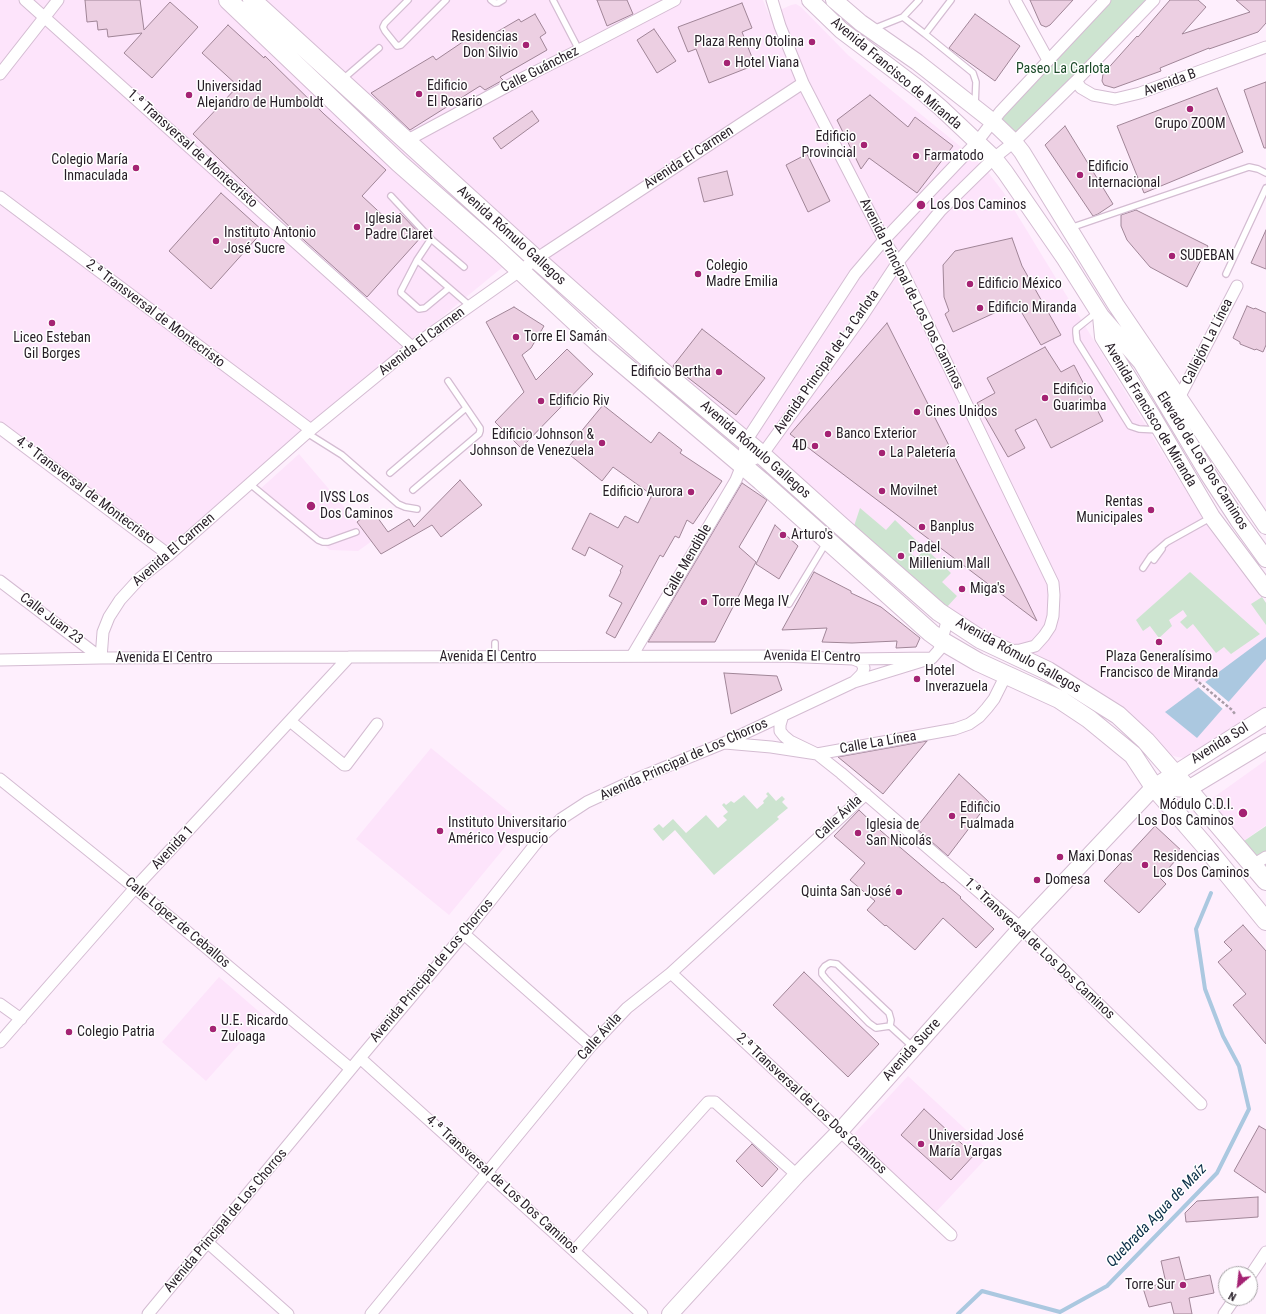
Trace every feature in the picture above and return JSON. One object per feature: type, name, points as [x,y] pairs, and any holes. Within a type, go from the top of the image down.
[{"type":"main road","name":"Avenida Rómulo Gallegos","points":[[228,0],[399,163],[498,250],[598,343],[742,465],[931,633],[978,662],[1059,699],[1089,719],[1133,755],[1154,787],[1205,846],[1266,921]]},
{"type":"main road","name":"Avenida Rómulo Gallegos","points":[[252,0],[536,259],[662,371],[762,454],[920,595],[948,618],[980,639],[1062,675],[1118,714],[1146,741],[1188,789],[1259,861],[1266,881]]},
{"type":"main road","name":"Avenida Francisco de Miranda","points":[[810,0],[841,30],[941,108],[994,158],[1005,172],[1065,259],[1100,314],[1103,337],[1161,430],[1212,517],[1266,589]]},
{"type":"main road","name":"Avenida Francisco de Miranda","points":[[834,0],[975,107],[1014,142],[1022,152],[1116,304],[1266,526]]},
{"type":"main road","name":"Elevado de Los Dos Caminos","points":[[1116,304],[1140,362]]},
{"type":"main road","name":"Elevado de Los Dos Caminos","points":[[1100,314],[1140,362],[1208,474],[1266,559]]},
{"type":"main road","name":"Avenida Sol","points":[[1154,787],[1266,716]]},
{"type":"main road","name":"Avenida Sol","points":[[1188,789],[1266,742]]},
{"type":"main road","points":[[1154,787],[1188,789]]},
{"type":"main road","name":"Avenida Sucre","points":[[670,1314],[797,1175],[840,1131],[1021,928],[1154,787]]},
{"type":"street","name":"1.ª Transversal de Montecristo","points":[[25,0],[412,347]]},
{"type":"street","points":[[0,74],[58,0]]},
{"type":"street","name":"Calle Guánchez","points":[[406,142],[519,80],[675,0]]},
{"type":"street","name":"Avenida Principal de Los Dos Caminos","points":[[772,0],[780,26],[803,83],[884,240],[898,262],[1053,583],[1053,616],[1050,627],[1044,636],[1035,646],[1020,650],[1005,651]]},
{"type":"street","points":[[1015,0],[1048,60]]},
{"type":"street","name":"Avenida Principal de La Carlota","points":[[742,465],[746,441],[855,274],[884,240],[977,142],[992,121],[1104,0]]},
{"type":"street","name":"Avenida Principal de La Carlota","points":[[742,465],[762,454],[863,315],[898,262],[941,210],[994,158],[1014,142],[1076,82],[1154,0]]},
{"type":"street","name":"Avenida B","points":[[1076,82],[1081,88],[1093,95],[1115,99],[1131,96],[1266,47]]},
{"type":"street","name":"Avenida El Carmen","points":[[101,658],[103,632],[109,617],[120,600],[140,578],[169,555],[309,432],[412,347],[536,259],[803,83]]},
{"type":"street","name":"2.ª Transversal de Montecristo","points":[[0,197],[309,432]]},
{"type":"street","name":"Callejón La Línea","points":[[1179,398],[1237,286]]},
{"type":"street","name":"4.ª Transversal de Montecristo","points":[[0,428],[169,555]]},
{"type":"street","name":"Calle Mendible","points":[[632,656],[736,480],[742,465]]},
{"type":"street","name":"Calle Juan 23","points":[[0,581],[101,658]]},
{"type":"street","points":[[932,658],[939,650],[948,618]]},
{"type":"street","name":"Avenida El Centro","points":[[0,660],[495,656],[782,656],[853,659],[932,658]]},
{"type":"street","name":"Avenida 1","points":[[0,1042],[135,888],[349,657]]},
{"type":"street","name":"Avenida Principal de Los Chorros","points":[[148,1314],[464,934],[541,837],[560,819],[587,802],[641,777],[724,743],[854,682],[932,658]]},
{"type":"street","points":[[853,659],[860,662],[864,668],[862,674],[854,682]]},
{"type":"street","points":[[879,659],[885,665],[884,672]]},
{"type":"street","name":"Calle La Línea","points":[[724,743],[771,747],[816,754],[955,729],[969,724],[979,717],[1000,689],[1006,675]]},
{"type":"street","name":"Avenida Principal de Los Chorros","points":[[783,715],[780,731],[784,736],[790,741],[816,754]]},
{"type":"street","points":[[290,721],[342,764],[346,765],[377,724]]},
{"type":"street","name":"1.ª Transversal de Los Dos Caminos","points":[[816,754],[866,794],[1021,928],[1201,1104]]},
{"type":"street","name":"Calle López de Ceballos","points":[[0,779],[135,888],[351,1069]]},
{"type":"street","name":"Calle Ávila","points":[[371,1314],[591,1046],[627,1008],[671,974],[866,794]]},
{"type":"street","points":[[464,934],[591,1046]]},
{"type":"street","name":"2.ª Transversal de Los Dos Caminos","points":[[671,974],[951,1235]]},
{"type":"street","points":[[0,1004],[21,1019]]},
{"type":"street","name":"4.ª Transversal de Los Dos Caminos","points":[[360,1058],[487,1171],[642,1314]]},
{"type":"street","points":[[574,1251],[708,1102],[715,1102],[797,1175]]},
{"type":"street","points":[[207,1242],[288,1314]]},
{"type":"street","points":[[1257,1266],[1266,1252]]},
{"type":"lane","points":[[408,0],[385,22],[383,27],[384,31],[397,46],[400,45],[446,0]]},
{"type":"lane","points":[[491,0],[498,3],[502,0]]},
{"type":"lane","points":[[553,0],[579,50]]},
{"type":"lane","points":[[872,30],[903,17],[919,0]]},
{"type":"lane","points":[[925,34],[951,0]]},
{"type":"lane","points":[[903,17],[973,73],[976,82],[975,107]]},
{"type":"lane","points":[[340,81],[379,48]]},
{"type":"lane","points":[[1069,228],[1249,167],[1266,173]]},
{"type":"lane","points":[[1226,274],[1266,188]]},
{"type":"lane","points":[[391,196],[431,239],[464,267]]},
{"type":"lane","points":[[431,239],[400,291],[419,308],[425,308],[449,288]]},
{"type":"lane","points":[[418,260],[470,306]]},
{"type":"lane","points":[[1100,314],[1076,329],[1078,341],[1130,426],[1139,430],[1161,430]]},
{"type":"lane","points":[[412,490],[479,434],[480,428],[448,381]]},
{"type":"lane","points":[[390,473],[466,408]]},
{"type":"lane","points":[[309,432],[342,455],[398,504],[417,509]]},
{"type":"lane","points":[[250,484],[318,540],[328,542],[356,532]]},
{"type":"lane","points":[[1143,568],[1151,556],[1167,542],[1212,517]]},
{"type":"lane","points":[[789,604],[827,541]]},
{"type":"lane","points":[[1154,560],[1167,542]]},
{"type":"lane","points":[[495,642],[495,656]]},
{"type":"lane","points":[[830,963],[836,964],[889,1014],[891,1020],[890,1026],[876,1028],[869,1023],[822,974],[822,970],[825,966],[830,963]]},
{"type":"lane","points":[[890,1026],[914,1048]]},
{"type":"path","points":[[1195,679],[1235,714]]},
{"type":"shaded area","points":[[0,0],[763,0],[769,15],[796,4],[801,7],[848,55],[966,151],[987,171],[1004,193],[1211,531],[1266,603],[1266,707],[1191,755],[1185,758],[1171,755],[1159,745],[947,613],[734,420],[526,248],[332,407],[165,549],[0,422]]},
{"type":"shaded area","name":"IVSS Los Dos Caminos","points":[[299,454],[372,541],[358,551],[330,550],[259,490]]},
{"type":"shaded area","name":"Instituto Universitario Américo Vespucio","points":[[431,748],[524,824],[449,915],[356,839]]},
{"type":"shaded area","name":"Módulo C.D.I. Los Dos Caminos","points":[[1266,760],[1266,825],[1241,843],[1210,800]]},
{"type":"shaded area","name":"U.E. Ricardo Zuloaga","points":[[219,977],[264,1016],[206,1081],[162,1042]]},
{"type":"shaded area","name":"Universidad José María Vargas","points":[[908,1076],[991,1153],[935,1213],[852,1136]]},
{"type":"green space","name":"Paseo La Carlota","points":[[1105,0],[1154,0],[1020,136],[992,121]]},
{"type":"green space","name":"Padel Millenium Mall","points":[[860,508],[886,530],[895,520],[920,544],[911,554],[916,558],[926,549],[951,573],[942,582],[957,596],[947,607],[854,526]]},
{"type":"green space","points":[[1190,572],[1260,634],[1231,654],[1224,647],[1216,653],[1193,624],[1187,629],[1180,622],[1187,616],[1183,610],[1169,620],[1172,626],[1159,638],[1150,626],[1143,631],[1136,620]]},
{"type":"green space","points":[[1262,597],[1266,603],[1266,625],[1251,604]]},
{"type":"green space","points":[[768,792],[776,801],[782,796],[785,799],[782,802],[788,808],[777,817],[779,819],[714,875],[675,830],[663,841],[653,829],[659,824],[663,828],[673,819],[686,833],[706,815],[718,828],[727,820],[723,816],[728,812],[722,805],[724,803],[726,805],[731,801],[734,803],[744,795],[757,809],[764,803],[763,801],[768,796],[766,794]]},
{"type":"green space","points":[[1266,826],[1266,872],[1241,843]]},
{"type":"water","points":[[1266,637],[1266,659],[1197,738],[1165,712]]},
{"type":"pier","points":[[1204,681],[1230,703],[1224,710],[1197,686]]},
{"type":"building","points":[[85,0],[140,0],[144,30],[170,2],[198,27],[152,78],[124,53],[142,33],[108,37],[107,29],[98,30],[97,21],[87,22]]},
{"type":"building","points":[[597,0],[627,0],[633,14],[607,26]]},
{"type":"building","points":[[1030,0],[1073,0],[1050,25],[1046,27],[1041,25]]},
{"type":"building","points":[[1170,0],[1198,0],[1206,7],[1182,34],[1250,12],[1236,0],[1266,0],[1266,23],[1258,32],[1209,48],[1160,68],[1161,71],[1114,88],[1104,85],[1102,81],[1103,74]]},
{"type":"building","points":[[742,3],[752,28],[742,32],[755,65],[709,83],[696,49],[688,52],[678,27]]},
{"type":"building","points":[[535,14],[546,33],[540,37],[547,50],[500,77],[503,80],[485,90],[480,86],[410,130],[371,93],[433,56],[436,60],[473,35],[478,43],[519,19],[521,22]]},
{"type":"building","points":[[975,14],[1020,46],[995,81],[949,48]]},
{"type":"building","points":[[228,25],[264,58],[265,56],[324,114],[386,170],[362,196],[391,223],[400,213],[422,236],[367,297],[295,232],[193,134],[238,86],[202,53]]},
{"type":"building","points":[[654,29],[676,61],[657,73],[637,40]]},
{"type":"building","points":[[1266,82],[1266,148],[1264,148],[1244,90]]},
{"type":"building","points":[[1217,88],[1243,152],[1144,193],[1117,126]]},
{"type":"building","points":[[870,95],[908,127],[915,117],[953,146],[917,193],[869,158],[861,169],[837,120]]},
{"type":"building","points":[[532,111],[539,121],[501,149],[493,138]]},
{"type":"building","name":"Edificio Internacional","points":[[1065,126],[1113,204],[1093,216],[1045,145]]},
{"type":"building","points":[[807,154],[830,201],[808,212],[786,165]]},
{"type":"building","points":[[727,171],[733,195],[704,202],[698,178]]},
{"type":"building","name":"Instituto Antonio José Sucre","points":[[221,193],[263,231],[211,289],[169,251]]},
{"type":"building","name":"SUDEBAN","points":[[1136,210],[1208,246],[1187,287],[1150,267],[1127,240],[1121,226],[1121,215]]},
{"type":"building","points":[[1266,230],[1266,269],[1251,263]]},
{"type":"building","points":[[1012,238],[1022,266],[1061,335],[1041,345],[1016,303],[953,332],[945,314],[949,311],[944,297],[943,265],[955,251]]},
{"type":"building","points":[[1247,306],[1266,313],[1266,345],[1263,352],[1240,344],[1240,342],[1233,338]]},
{"type":"building","name":"Edificio Riv","points":[[514,307],[544,326],[531,348],[522,355],[536,380],[567,349],[593,374],[521,448],[495,422],[524,392],[486,322]]},
{"type":"building","points":[[887,323],[1021,588],[1037,621],[790,434]]},
{"type":"building","name":"Edificio Bertha","points":[[702,329],[765,378],[736,415],[673,366]]},
{"type":"building","name":"Edificio Guarimba","points":[[1045,347],[1061,372],[1074,365],[1103,421],[1051,448],[1036,419],[1015,430],[1025,448],[1008,457],[977,403],[995,393],[987,378]]},
{"type":"building","points":[[603,405],[651,443],[659,432],[682,450],[680,453],[722,481],[693,524],[687,520],[679,538],[675,536],[663,557],[660,555],[615,638],[606,633],[622,603],[609,596],[623,566],[589,547],[585,556],[572,549],[590,513],[618,528],[625,516],[638,523],[652,495],[613,467],[602,481],[565,451]]},
{"type":"building","points":[[460,480],[482,505],[441,537],[432,525],[381,554],[357,522],[372,510],[388,532],[409,519],[414,527]]},
{"type":"building","name":"Torre Mega IV","points":[[742,483],[767,500],[739,547],[756,562],[715,642],[648,642]]},
{"type":"building","points":[[775,525],[798,546],[779,579],[756,564]]},
{"type":"building","points":[[814,572],[851,591],[851,593],[881,607],[920,638],[916,647],[896,648],[897,641],[852,643],[822,642],[827,628],[782,630]]},
{"type":"building","points":[[724,673],[777,676],[782,690],[731,714]]},
{"type":"building","points":[[927,741],[883,794],[838,757]]},
{"type":"building","name":"Edificio Fualmada","points":[[959,774],[989,802],[948,856],[916,828]]},
{"type":"building","points":[[859,810],[881,831],[942,883],[943,882],[961,897],[960,898],[994,929],[976,948],[943,918],[915,950],[867,910],[875,901],[850,880],[865,863],[834,836]]},
{"type":"building","name":"Residencias Los Dos Caminos","points":[[1155,826],[1183,852],[1160,878],[1166,884],[1139,913],[1104,881]]},
{"type":"building","points":[[1243,925],[1266,951],[1266,1044],[1233,1005],[1246,994],[1218,962],[1232,950],[1224,942]]},
{"type":"building","points":[[804,972],[879,1044],[848,1077],[773,1005]]},
{"type":"building","points":[[924,1109],[974,1155],[951,1180],[901,1135]]},
{"type":"building","points":[[1259,1126],[1266,1130],[1266,1193],[1234,1171]]},
{"type":"building","points":[[752,1144],[778,1169],[762,1187],[736,1161]]},
{"type":"building","points":[[1258,1197],[1258,1217],[1186,1222],[1185,1213],[1197,1201]]},
{"type":"building","name":"Torre Sur","points":[[1179,1257],[1185,1280],[1210,1275],[1214,1293],[1189,1298],[1192,1314],[1174,1314],[1171,1302],[1149,1307],[1143,1288],[1166,1283],[1161,1261]]},
{"type":"waterway","name":"Quebrada Agua de Maíz","points":[[958,1314],[982,1291],[1060,1312],[1107,1286],[1217,1173],[1249,1109],[1239,1066],[1223,1036],[1205,989],[1196,929],[1211,893]]},
{"type":"place","name":"Plaza Renny Otolina","points":[[812,42]]},
{"type":"place","name":"Residencias Don Silvio","points":[[526,45]]},
{"type":"place","name":"Hotel Viana","points":[[727,63]]},
{"type":"place","name":"Edificio El Rosario","points":[[419,94]]},
{"type":"place","name":"Universidad Alejandro de Humboldt","points":[[189,95]]},
{"type":"place","name":"Grupo ZOOM","points":[[1190,109]]},
{"type":"place","name":"Edificio Provincial","points":[[864,145]]},
{"type":"place","name":"Farmatodo","points":[[916,156]]},
{"type":"place","name":"Colegio María Inmaculada","points":[[136,168]]},
{"type":"place","name":"Edificio Internacional","points":[[1080,175]]},
{"type":"place","name":"Los Dos Caminos","points":[[921,205]]},
{"type":"place","name":"Iglesia Padre Claret","points":[[357,227]]},
{"type":"place","name":"Instituto Antonio José Sucre","points":[[216,241]]},
{"type":"place","name":"SUDEBAN","points":[[1172,256]]},
{"type":"place","name":"Colegio Madre Emilia","points":[[698,274]]},
{"type":"place","name":"Edificio México","points":[[970,284]]},
{"type":"place","name":"Edificio Miranda","points":[[980,308]]},
{"type":"place","name":"Liceo Esteban Gil Borges","points":[[52,323]]},
{"type":"place","name":"Torre El Samán","points":[[516,337]]},
{"type":"place","name":"Edificio Bertha","points":[[719,372]]},
{"type":"place","name":"Edificio Guarimba","points":[[1045,398]]},
{"type":"place","name":"Edificio Riv","points":[[541,401]]},
{"type":"place","name":"Cines Unidos","points":[[917,412]]},
{"type":"place","name":"Banco Exterior","points":[[828,434]]},
{"type":"place","name":"Edificio Johnson & Johnson de Venezuela","points":[[602,443]]},
{"type":"place","name":"4D","points":[[815,446]]},
{"type":"place","name":"La Paletería","points":[[882,453]]},
{"type":"place","name":"Movilnet","points":[[882,491]]},
{"type":"place","name":"Edificio Aurora","points":[[691,492]]},
{"type":"place","name":"IVSS Los Dos Caminos","points":[[311,506]]},
{"type":"place","name":"Rentas Municipales","points":[[1151,510]]},
{"type":"place","name":"Banplus","points":[[922,527]]},
{"type":"place","name":"Arturo's","points":[[783,535]]},
{"type":"place","name":"Padel Millenium Mall","points":[[901,556]]},
{"type":"place","name":"Miga's","points":[[962,589]]},
{"type":"place","name":"Torre Mega IV","points":[[704,602]]},
{"type":"place","name":"Plaza Generalísimo Francisco de Miranda","points":[[1159,642]]},
{"type":"place","name":"Hotel Inverazuela","points":[[917,679]]},
{"type":"place","name":"Módulo C.D.I. Los Dos Caminos","points":[[1243,813]]},
{"type":"place","name":"Edificio Fualmada","points":[[952,816]]},
{"type":"place","name":"Instituto Universitario Américo Vespucio","points":[[440,831]]},
{"type":"place","name":"Iglesia de San Nicolás","points":[[858,833]]},
{"type":"place","name":"Maxi Donas","points":[[1060,857]]},
{"type":"place","name":"Residencias Los Dos Caminos","points":[[1145,865]]},
{"type":"place","name":"Domesa","points":[[1037,880]]},
{"type":"place","name":"Quinta San José","points":[[899,892]]},
{"type":"place","name":"U.E. Ricardo Zuloaga","points":[[213,1029]]},
{"type":"place","name":"Colegio Patria","points":[[69,1032]]},
{"type":"place","name":"Universidad José María Vargas","points":[[921,1144]]},
{"type":"place","name":"Torre Sur","points":[[1183,1285]]}]
